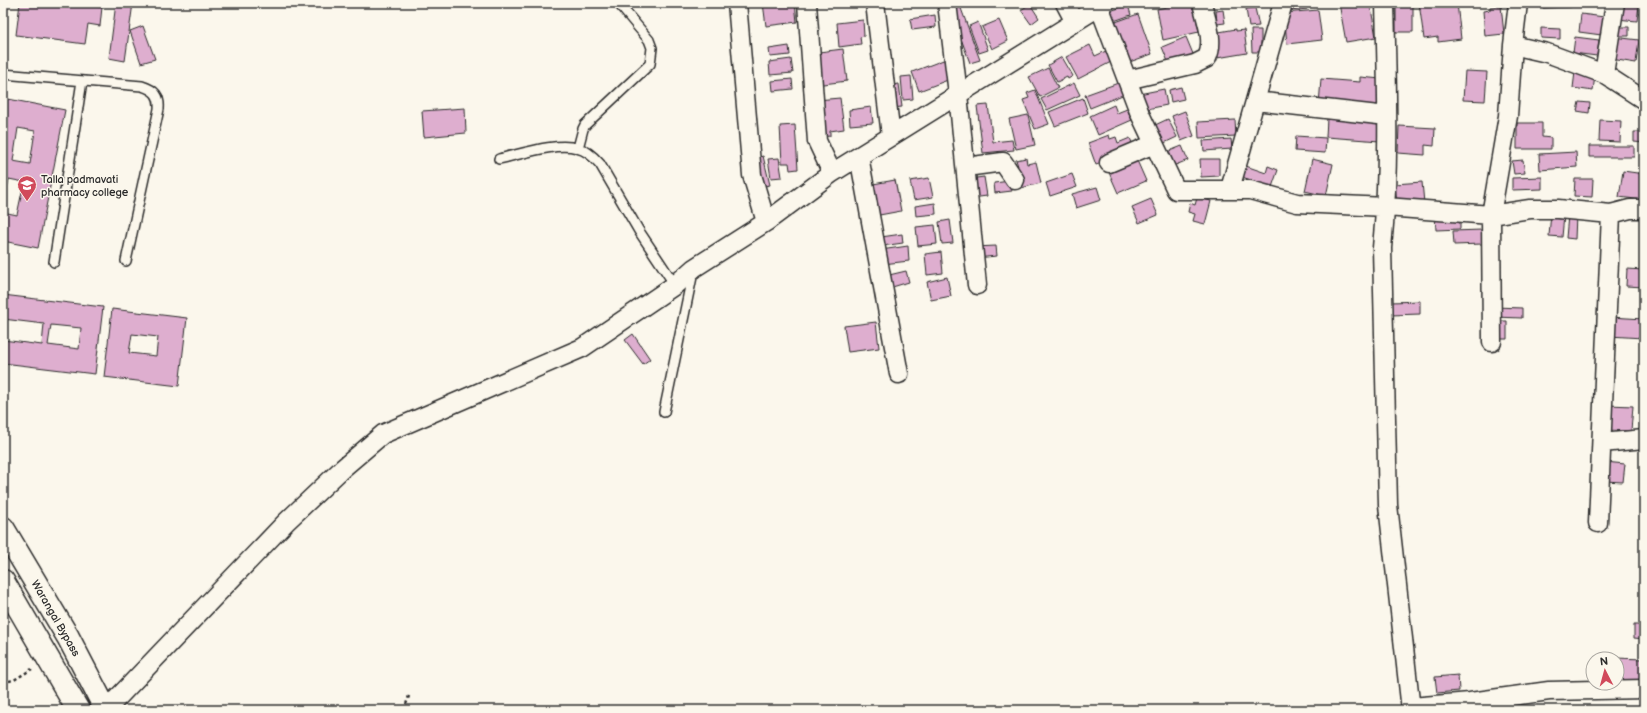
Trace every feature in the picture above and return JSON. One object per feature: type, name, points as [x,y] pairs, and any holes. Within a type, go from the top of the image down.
[{"type":"main road","name":"Warangal Bypass","points":[[3,528],[68,638],[106,710]]},
{"type":"main road","points":[[3,581],[78,710]]},
{"type":"street","points":[[738,3],[752,175],[766,222]]},
{"type":"street","points":[[807,3],[817,141],[832,173]]},
{"type":"street","points":[[875,3],[891,136]]},
{"type":"street","points":[[947,3],[966,167],[977,285]]},
{"type":"street","points":[[1065,3],[1075,22]]},
{"type":"street","points":[[1127,80],[1195,64],[1208,58],[1211,43],[1202,3]]},
{"type":"street","points":[[1230,189],[1283,3]]},
{"type":"street","points":[[1385,3],[1387,116],[1386,207],[1382,248],[1388,505],[1411,708],[1470,702],[1549,691],[1644,689]]},
{"type":"street","points":[[1492,342],[1491,215],[1508,116],[1512,44],[1518,3]]},
{"type":"street","points":[[1604,74],[1615,3]]},
{"type":"street","points":[[106,710],[286,522],[343,468],[383,434],[582,348],[674,285],[694,268],[766,222],[832,173],[1075,22],[1101,4],[1140,114],[1176,190],[1250,190],[1297,203],[1386,207],[1491,215],[1530,209],[1558,209],[1611,214],[1630,209],[1644,209]]},
{"type":"street","points":[[1512,44],[1547,52],[1604,74],[1644,100]]},
{"type":"street","points":[[1255,101],[1387,116]]},
{"type":"street","points":[[1109,163],[1154,144]]},
{"type":"street","points":[[859,156],[899,374]]},
{"type":"street","points":[[966,167],[1003,162],[1015,180]]},
{"type":"street","points":[[1598,523],[1611,214]]},
{"type":"street","points":[[1602,443],[1644,439]]},
{"type":"lane","points":[[578,148],[583,129],[586,125],[650,64],[652,48],[649,40],[618,3]]},
{"type":"lane","points":[[3,74],[142,86],[156,92],[159,97],[159,109],[126,261]]},
{"type":"lane","points":[[54,262],[82,81]]},
{"type":"lane","points":[[500,159],[564,146],[578,148],[592,154],[600,164],[639,231],[674,285]]},
{"type":"lane","points":[[664,412],[694,268]]},
{"type":"path","points":[[3,682],[14,680],[49,661]]},
{"type":"path","points":[[404,710],[409,696]]},
{"type":"building","points":[[20,3],[91,3],[91,6],[102,7],[100,26],[88,24],[85,44],[16,35]]},
{"type":"building","points":[[116,3],[133,3],[125,61],[109,58]]},
{"type":"building","points":[[763,3],[795,3],[797,22],[766,26]]},
{"type":"building","points":[[959,3],[980,60],[970,63],[949,6]]},
{"type":"building","points":[[1185,3],[1193,3],[1199,32],[1163,40],[1157,9]]},
{"type":"building","points":[[1289,3],[1306,3],[1307,9],[1290,11]]},
{"type":"building","points":[[1339,3],[1370,3],[1376,37],[1346,42]]},
{"type":"building","points":[[1396,3],[1413,3],[1413,32],[1396,32]]},
{"type":"building","points":[[1419,3],[1457,3],[1461,39],[1438,42],[1438,37],[1424,39]]},
{"type":"building","points":[[1543,3],[1571,3],[1571,7],[1543,8]]},
{"type":"building","points":[[1030,4],[1039,18],[1031,24],[1021,10]]},
{"type":"building","points":[[1619,4],[1639,6],[1637,21],[1617,19]]},
{"type":"building","points":[[1128,5],[1131,15],[1111,22],[1107,12]]},
{"type":"building","points":[[1501,6],[1504,34],[1485,36],[1483,11],[1490,10],[1490,7]]},
{"type":"building","points":[[1255,8],[1259,26],[1249,27],[1246,9]]},
{"type":"building","points":[[1223,10],[1225,23],[1217,24],[1216,11]]},
{"type":"building","points":[[1318,10],[1322,40],[1287,44],[1284,13]]},
{"type":"building","points":[[1138,14],[1152,54],[1124,64],[1110,24]]},
{"type":"building","points":[[1581,14],[1612,18],[1609,36],[1579,32]]},
{"type":"building","points":[[935,15],[936,27],[912,30],[910,19]]},
{"type":"building","points":[[863,20],[864,36],[860,37],[861,44],[839,47],[837,23]]},
{"type":"building","points":[[999,20],[1008,41],[992,49],[982,27]]},
{"type":"building","points":[[978,22],[988,50],[979,53],[969,26]]},
{"type":"building","points":[[143,26],[155,59],[141,63],[130,31]]},
{"type":"building","points":[[1617,27],[1629,27],[1629,36],[1617,36]]},
{"type":"building","points":[[1541,28],[1560,29],[1560,39],[1541,38]]},
{"type":"building","points":[[1236,29],[1236,31],[1244,30],[1247,53],[1217,58],[1214,35],[1219,34],[1219,32]]},
{"type":"building","points":[[1251,30],[1261,30],[1261,52],[1252,52]]},
{"type":"building","points":[[1186,37],[1193,54],[1169,64],[1162,47]]},
{"type":"building","points":[[1575,37],[1599,40],[1597,56],[1573,53]]},
{"type":"building","points":[[1614,37],[1639,40],[1636,63],[1611,59]]},
{"type":"building","points":[[1090,45],[1095,56],[1106,51],[1111,62],[1078,79],[1066,57]]},
{"type":"building","points":[[789,46],[790,55],[770,57],[769,49]]},
{"type":"building","points":[[843,49],[847,81],[815,85],[811,53]]},
{"type":"building","points":[[1062,57],[1073,76],[1057,82],[1048,65]]},
{"type":"building","points":[[791,59],[793,73],[770,75],[769,62]]},
{"type":"building","points":[[946,59],[953,78],[919,91],[912,72]]},
{"type":"building","points":[[1048,68],[1058,88],[1040,97],[1029,77]]},
{"type":"building","points":[[1465,71],[1487,72],[1485,101],[1463,100]]},
{"type":"building","points":[[1575,72],[1595,75],[1593,91],[1573,88]]},
{"type":"building","points":[[911,76],[913,99],[903,100],[901,77]]},
{"type":"building","points":[[1360,77],[1381,79],[1379,110],[1319,105],[1321,79],[1360,82]]},
{"type":"building","points":[[792,79],[793,89],[773,91],[772,81]]},
{"type":"building","points":[[1121,82],[1125,94],[1090,108],[1085,95]]},
{"type":"building","points":[[1074,83],[1080,95],[1047,110],[1041,99]]},
{"type":"building","points":[[899,84],[902,107],[892,108],[889,85]]},
{"type":"building","points":[[1181,87],[1184,99],[1171,102],[1169,90]]},
{"type":"building","points":[[1164,89],[1167,105],[1142,110],[1139,94]]},
{"type":"building","points":[[1035,90],[1049,124],[1035,129],[1023,100],[1029,98],[1027,93]]},
{"type":"building","points":[[3,98],[65,110],[38,248],[3,241],[3,212],[17,215],[24,182],[9,179],[3,209]],"holes":[[[18,128],[35,131],[30,164],[13,161]]]},
{"type":"building","points":[[840,98],[844,129],[830,131],[830,136],[821,137],[817,100]]},
{"type":"building","points":[[1083,98],[1088,113],[1055,126],[1049,112]]},
{"type":"building","points":[[1579,102],[1590,103],[1589,113],[1577,111]]},
{"type":"building","points":[[988,105],[993,142],[1012,140],[1014,150],[983,153],[977,106]]},
{"type":"building","points":[[1114,105],[1117,113],[1127,109],[1132,120],[1098,135],[1090,116]]},
{"type":"building","points":[[871,107],[873,123],[850,125],[849,110]]},
{"type":"building","points":[[465,108],[466,133],[424,137],[422,111]]},
{"type":"building","points":[[1185,111],[1194,136],[1181,141],[1172,116]]},
{"type":"building","points":[[1028,115],[1035,145],[1016,149],[1009,119]]},
{"type":"building","points":[[1327,118],[1381,122],[1380,141],[1326,137]]},
{"type":"building","points":[[1168,119],[1177,137],[1162,144],[1153,126]]},
{"type":"building","points":[[1235,120],[1236,136],[1199,138],[1198,122]]},
{"type":"building","points":[[1600,120],[1621,121],[1620,142],[1599,141]]},
{"type":"building","points":[[1517,123],[1542,123],[1542,137],[1551,138],[1551,149],[1517,149]]},
{"type":"building","points":[[795,125],[798,169],[790,170],[789,163],[782,163],[780,126]]},
{"type":"building","points":[[1399,126],[1435,128],[1434,146],[1425,145],[1425,155],[1398,153]]},
{"type":"building","points":[[1634,132],[1644,132],[1644,143],[1634,142]]},
{"type":"building","points":[[1109,135],[1110,139],[1116,137],[1118,143],[1130,138],[1135,150],[1096,165],[1088,143]]},
{"type":"building","points":[[1296,136],[1326,138],[1325,153],[1295,151]]},
{"type":"building","points":[[1231,139],[1232,149],[1204,151],[1203,141]]},
{"type":"building","points":[[1182,146],[1188,160],[1173,166],[1167,152]]},
{"type":"building","points":[[1589,146],[1634,146],[1634,157],[1589,157]]},
{"type":"building","points":[[1576,152],[1577,167],[1540,170],[1539,154]]},
{"type":"building","points":[[763,156],[770,185],[759,187],[753,159]]},
{"type":"building","points":[[1135,156],[1146,181],[1118,193],[1107,168]]},
{"type":"building","points":[[779,158],[782,177],[771,178],[768,159]]},
{"type":"building","points":[[1026,158],[1027,164],[1036,162],[1041,183],[1021,188],[1016,160]]},
{"type":"building","points":[[1200,159],[1219,159],[1219,176],[1201,177]]},
{"type":"building","points":[[1312,159],[1333,164],[1326,196],[1305,191]]},
{"type":"building","points":[[1523,160],[1525,173],[1514,174],[1512,161]]},
{"type":"building","points":[[1240,164],[1266,173],[1268,166],[1278,170],[1272,187],[1236,175]]},
{"type":"building","points":[[1623,171],[1644,174],[1644,200],[1619,197]]},
{"type":"building","points":[[1072,174],[1077,187],[1050,196],[1046,183]]},
{"type":"building","points":[[984,177],[987,196],[972,198],[969,179]]},
{"type":"building","points":[[1542,177],[1542,189],[1512,190],[1512,178]]},
{"type":"building","points":[[929,178],[933,197],[914,200],[910,181]]},
{"type":"building","points":[[1575,179],[1593,179],[1592,197],[1574,196]]},
{"type":"building","points":[[895,180],[901,211],[874,216],[868,185]]},
{"type":"building","points":[[1010,181],[1012,191],[995,193],[994,183]]},
{"type":"building","points":[[1422,182],[1424,203],[1397,205],[1395,184]]},
{"type":"building","points":[[1097,187],[1101,200],[1076,208],[1072,194]]},
{"type":"building","points":[[1197,198],[1211,201],[1205,224],[1193,221],[1195,214],[1188,212],[1190,203],[1195,205]]},
{"type":"building","points":[[1151,199],[1158,215],[1139,223],[1132,207]]},
{"type":"building","points":[[935,203],[936,214],[916,216],[915,206]]},
{"type":"building","points":[[1551,213],[1564,215],[1562,237],[1549,236]]},
{"type":"building","points":[[1435,215],[1460,215],[1460,229],[1436,230]]},
{"type":"building","points":[[1568,215],[1576,215],[1575,239],[1566,238]]},
{"type":"building","points":[[950,220],[953,243],[942,244],[939,222]]},
{"type":"building","points":[[935,225],[937,244],[918,246],[916,227]]},
{"type":"building","points":[[1482,230],[1482,244],[1454,245],[1453,231]]},
{"type":"building","points":[[902,234],[903,243],[882,246],[881,237]]},
{"type":"building","points":[[908,246],[909,261],[883,264],[881,250]]},
{"type":"building","points":[[996,246],[997,256],[976,258],[975,247]]},
{"type":"building","points":[[941,252],[943,273],[927,275],[925,254]]},
{"type":"building","points":[[1627,269],[1644,270],[1644,287],[1626,286]]},
{"type":"building","points":[[906,271],[909,282],[889,288],[885,276]]},
{"type":"building","points":[[947,277],[951,296],[931,300],[927,282]]},
{"type":"building","points":[[3,295],[103,307],[95,374],[3,363],[3,340],[42,345],[44,324],[3,319]],"holes":[[[51,325],[81,328],[79,349],[48,345]]]},
{"type":"building","points":[[1420,301],[1420,314],[1391,315],[1391,302]]},
{"type":"building","points":[[1494,307],[1522,308],[1522,318],[1493,317]]},
{"type":"building","points":[[112,309],[187,318],[179,386],[104,377]],"holes":[[[132,334],[158,337],[156,356],[129,353]]]},
{"type":"building","points":[[1610,317],[1644,319],[1643,338],[1609,336]]},
{"type":"building","points":[[1494,321],[1507,321],[1507,339],[1494,339]]},
{"type":"building","points":[[876,322],[879,348],[848,352],[844,326]]},
{"type":"building","points":[[633,334],[650,359],[643,364],[625,340]]},
{"type":"building","points":[[1608,405],[1633,406],[1631,431],[1606,430]]},
{"type":"building","points":[[1605,462],[1625,464],[1623,482],[1604,481]]},
{"type":"building","points":[[1634,625],[1644,625],[1644,639],[1634,638]]},
{"type":"building","points":[[1625,658],[1644,659],[1642,682],[1625,681]]},
{"type":"building","points":[[1458,675],[1459,691],[1437,693],[1435,677]]},
{"type":"place","name":"Talla padmavati pharmacy college","points":[[27,202]]}]
